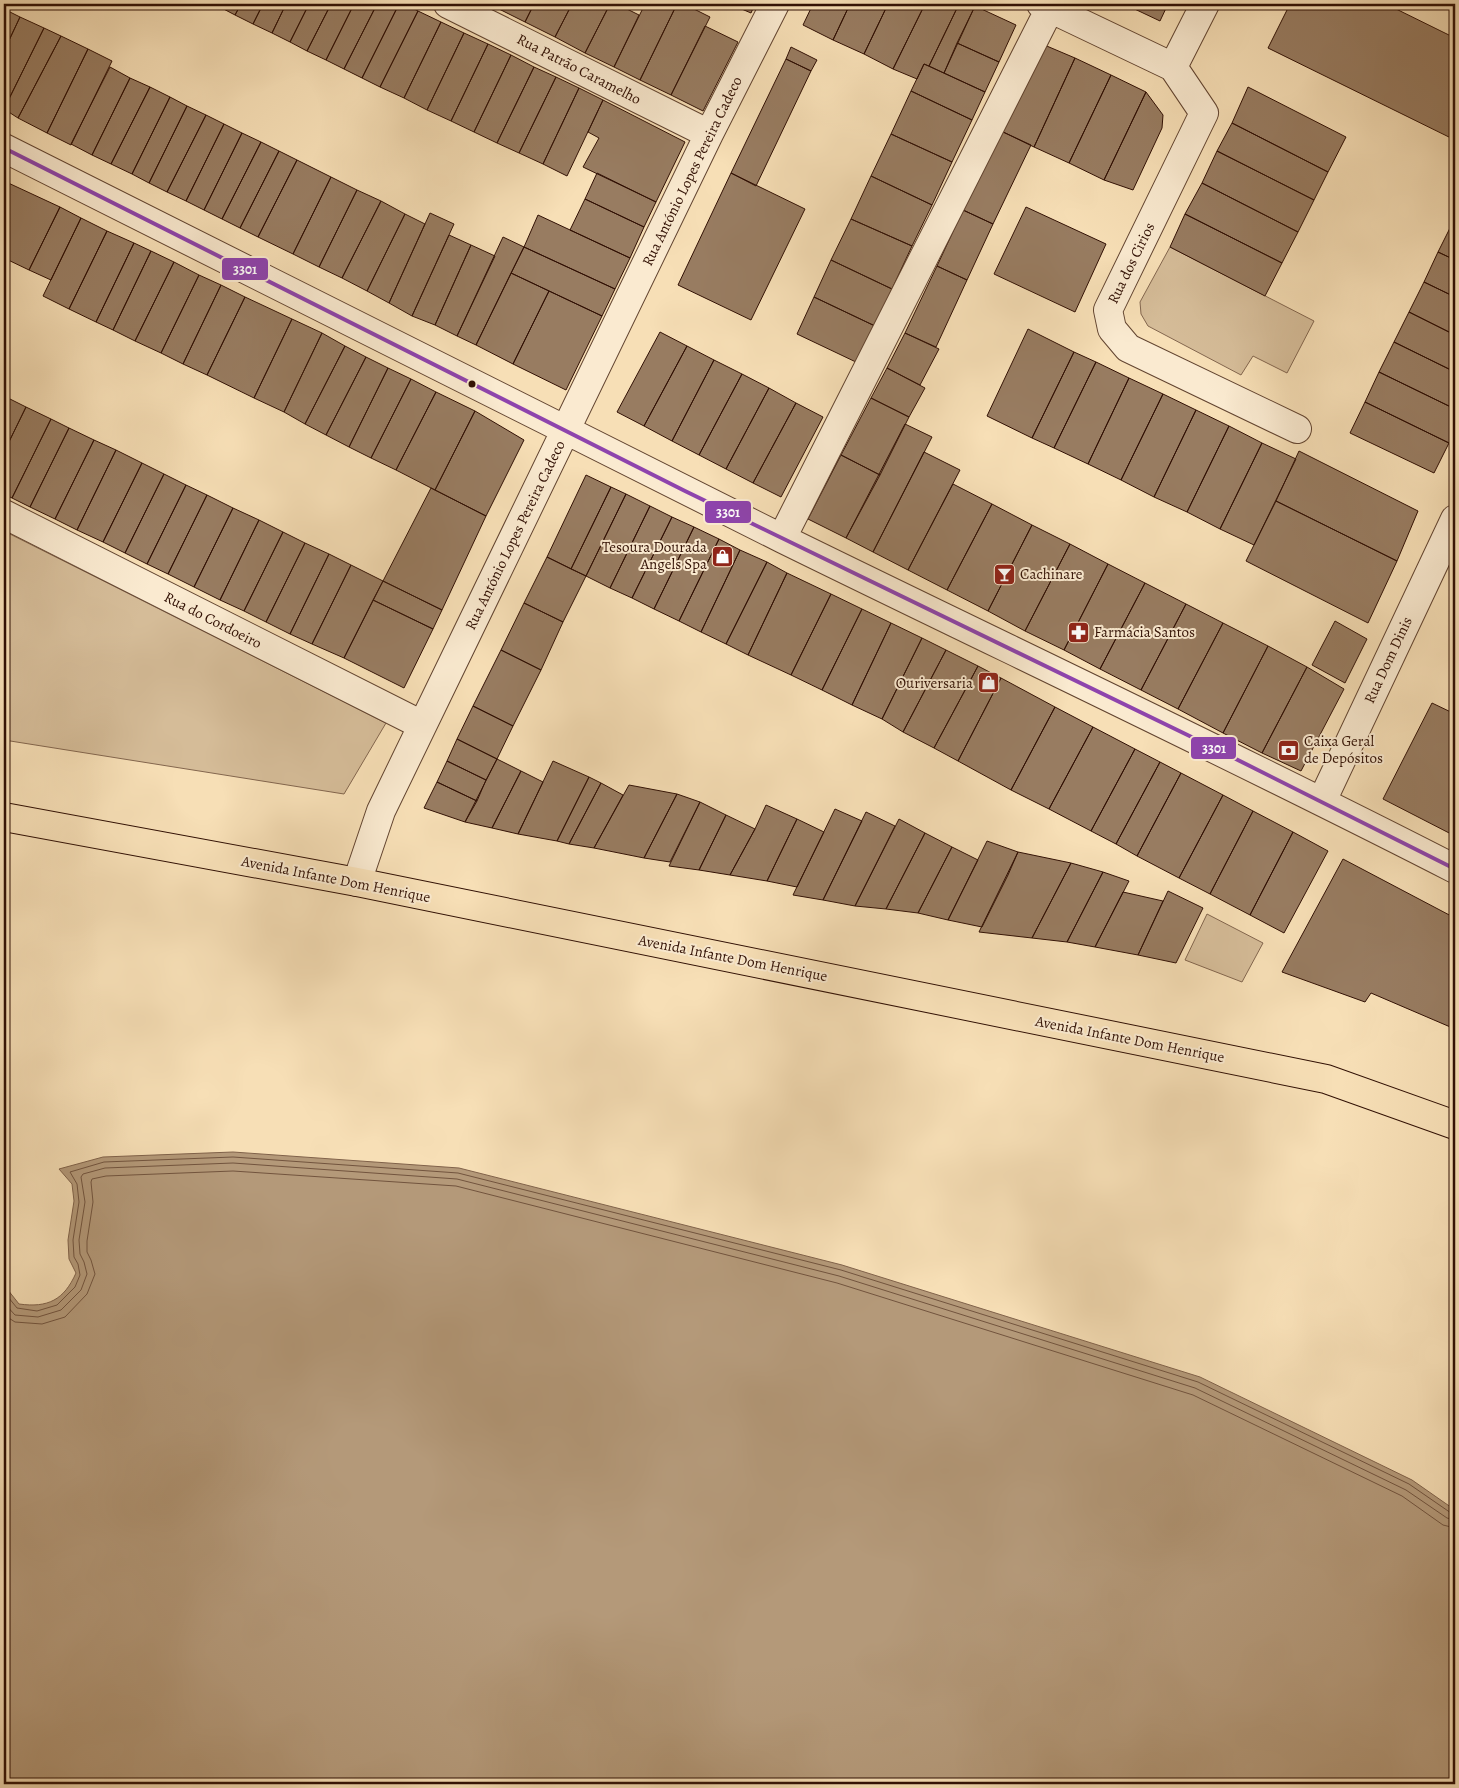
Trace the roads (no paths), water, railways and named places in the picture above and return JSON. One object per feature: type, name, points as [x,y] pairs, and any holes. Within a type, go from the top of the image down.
[{"type":"main road","name":"Avenida Infante Dom Henrique","points":[[4,817],[357,882],[1326,1079],[1455,1125]]},
{"type":"street","name":"Rua Patrão Caramelho","points":[[448,4],[710,134]]},
{"type":"street","name":"Rua António Lopes Pereira Cadeco","points":[[357,882],[381,811],[422,725],[710,134],[776,4]]},
{"type":"street","points":[[782,538],[1045,6],[1173,67],[1205,4]]},
{"type":"street","name":"Rua dos Cirios","points":[[1173,67],[1204,113],[1108,310],[1112,328],[1128,348],[1296,429]]},
{"type":"street","points":[[4,148],[565,431],[1322,801],[1455,869]]},
{"type":"street","name":"Rua do Cordoeiro","points":[[4,514],[422,725]]},
{"type":"street","name":"Rua Dom Dinis","points":[[1322,801],[1455,519]]},
{"type":"water","points":[[233,1152],[459,1168],[842,1265],[1200,1377],[1412,1480],[1455,1510],[1455,1784],[4,1784],[4,1285],[19,1304],[38,1305],[47,1303],[60,1296],[76,1273],[69,1259],[68,1240],[74,1201],[72,1184],[59,1169],[103,1157]]},
{"type":"place","name":"Tesoura Dourada Angels Spa","points":[[723,556]]},
{"type":"place","name":"Cachinare","points":[[1004,574]]},
{"type":"place","name":"Farmácia Santos","points":[[1078,632]]},
{"type":"place","name":"Ouriversaria","points":[[989,683]]},
{"type":"place","name":"Caixa Geral de Depósitos","points":[[1288,750]]}]
